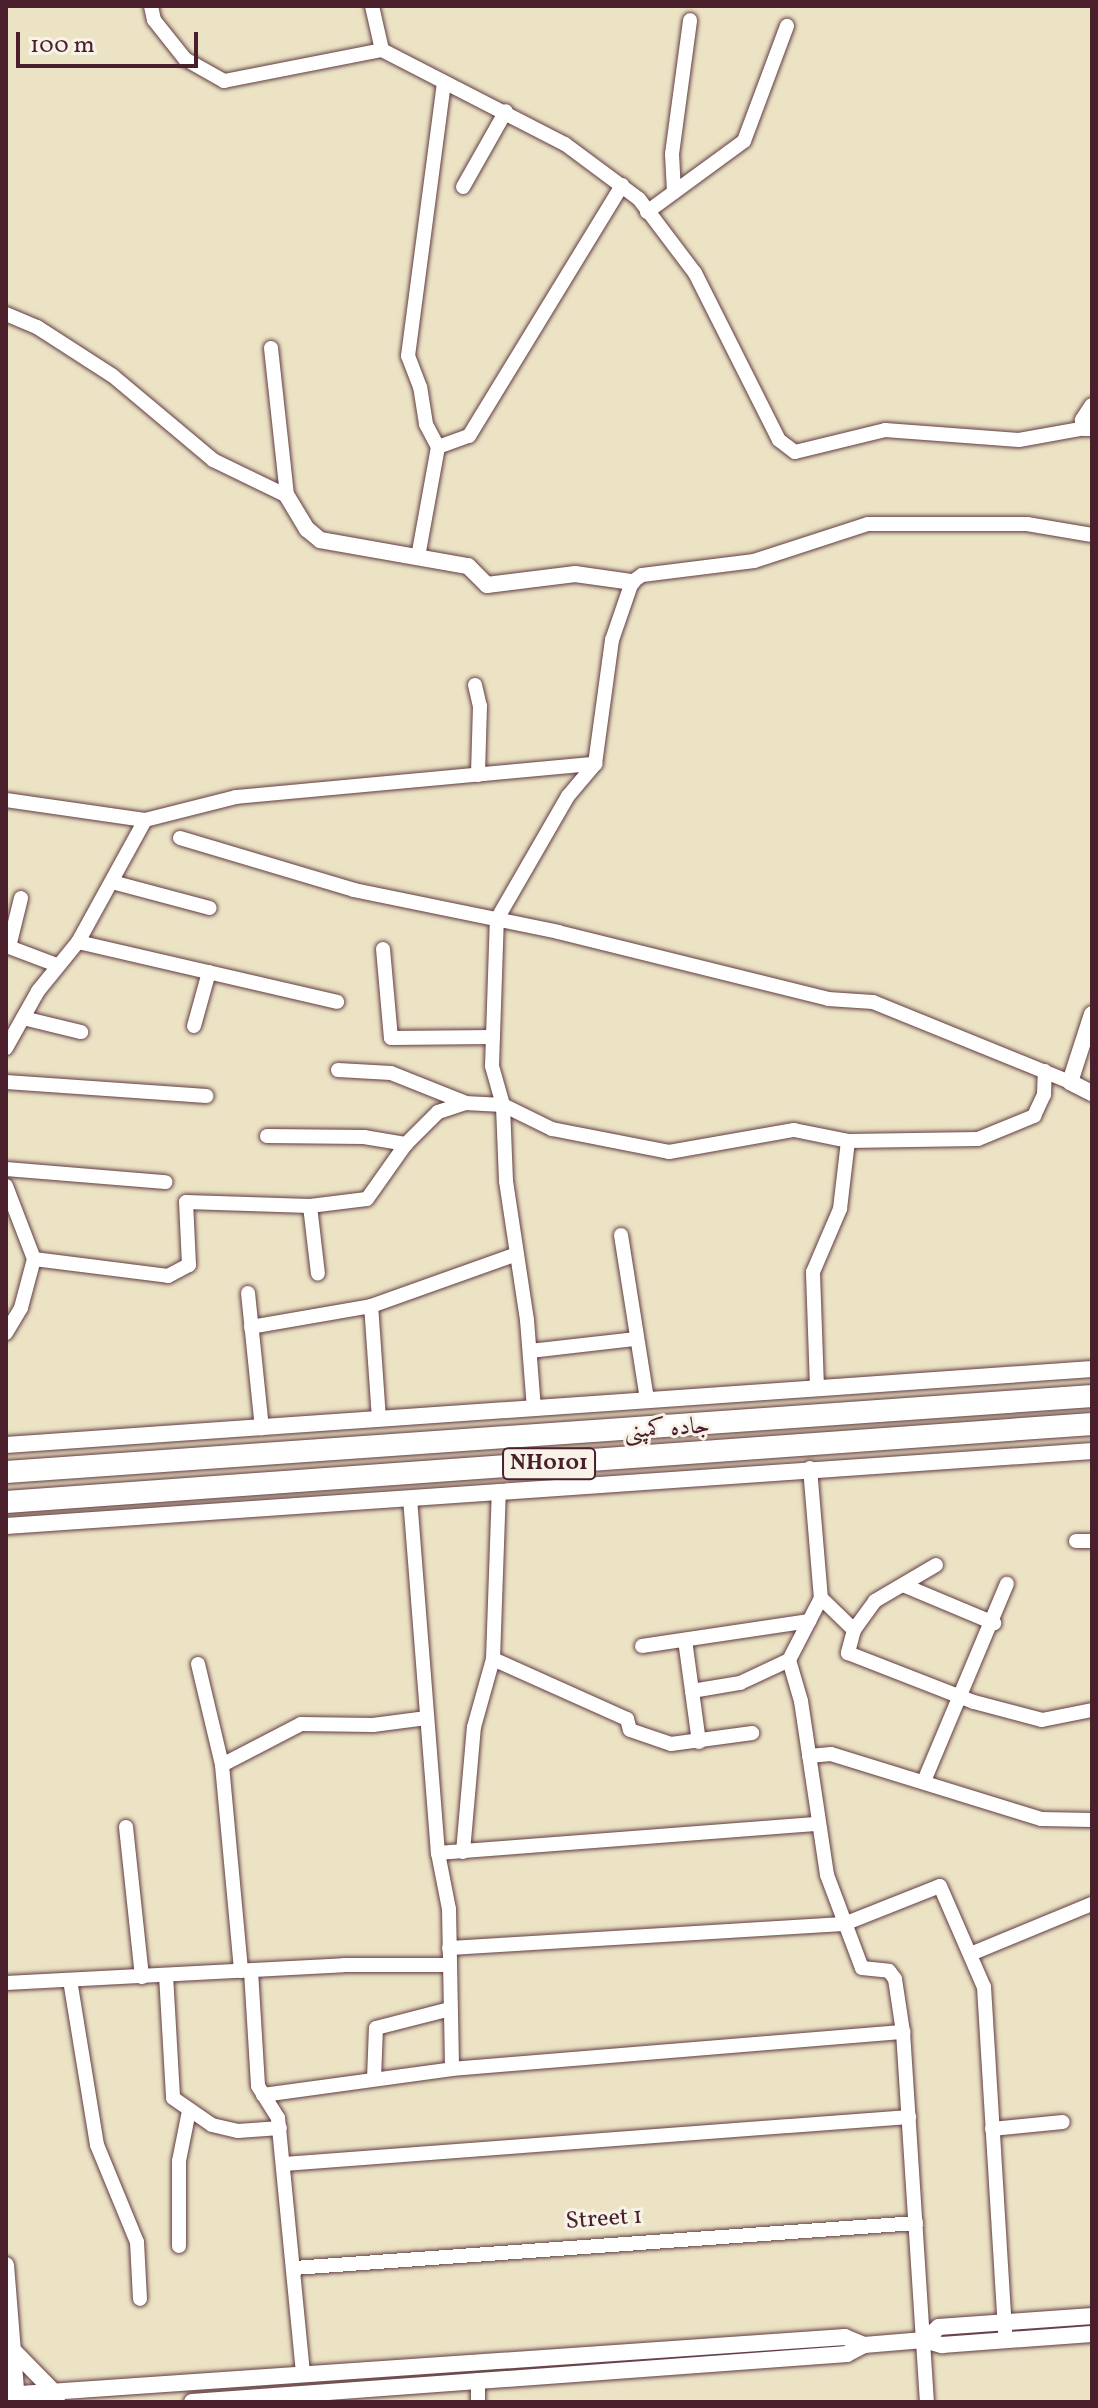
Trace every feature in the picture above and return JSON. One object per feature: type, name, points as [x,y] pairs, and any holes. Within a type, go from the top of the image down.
[{"type":"highway","name":"جاده کمپنی","points":[[6,1472],[1092,1396]]},
{"type":"highway","name":"جاده کمپنی","points":[[6,1502],[1092,1424]]},
{"type":"street","points":[[151,6],[154,20],[185,59],[224,81],[382,50],[565,144],[622,185],[695,273],[779,440],[795,452],[885,430],[1019,440],[1088,428],[1092,406]]},
{"type":"street","points":[[372,6],[382,50]]},
{"type":"street","points":[[674,192],[672,154],[690,20]]},
{"type":"street","points":[[647,212],[744,141],[787,26]]},
{"type":"street","points":[[418,557],[438,447],[426,424],[420,387],[408,356],[444,82]]},
{"type":"street","points":[[463,187],[506,111]]},
{"type":"street","points":[[438,447],[469,436],[622,185]]},
{"type":"street","points":[[6,314],[37,327],[113,376],[213,460],[287,496],[320,540],[468,566],[487,585],[575,574],[632,582]]},
{"type":"street","points":[[271,348],[287,496]]},
{"type":"street","points":[[534,1409],[530,1351],[514,1255],[503,1105],[492,1066],[497,919],[568,796],[595,764],[612,640],[632,582],[642,575],[754,561],[868,524],[1027,524],[1092,535]]},
{"type":"street","points":[[475,685],[480,706],[478,775]]},
{"type":"street","points":[[6,800],[145,820],[236,797],[418,784],[595,764]]},
{"type":"street","points":[[6,1048],[57,965],[78,942],[145,820]]},
{"type":"street","points":[[180,838],[354,890],[497,919],[828,999],[873,1002],[1092,1093]]},
{"type":"street","points":[[112,882],[210,908]]},
{"type":"street","points":[[21,898],[9,947],[57,965]]},
{"type":"street","points":[[78,942],[337,1002]]},
{"type":"street","points":[[383,949],[391,1038],[493,1037]]},
{"type":"street","points":[[194,1026],[209,972]]},
{"type":"street","points":[[1070,1082],[1092,1014]]},
{"type":"street","points":[[23,1018],[81,1032]]},
{"type":"street","points":[[338,1070],[391,1073],[465,1103],[503,1105],[552,1129],[669,1152],[794,1130],[848,1141],[978,1139],[1034,1116],[1044,1095],[1045,1071]]},
{"type":"street","points":[[6,1082],[207,1096]]},
{"type":"street","points":[[34,1259],[168,1276],[189,1265],[186,1202],[310,1206],[375,1195],[406,1144],[438,1112],[465,1103]]},
{"type":"street","points":[[267,1136],[364,1137],[406,1144]]},
{"type":"street","points":[[817,1388],[813,1272],[840,1209],[848,1141]]},
{"type":"street","points":[[6,1169],[165,1182]]},
{"type":"street","points":[[6,1333],[21,1308],[34,1259],[8,1191]]},
{"type":"street","points":[[310,1206],[318,1274]]},
{"type":"street","points":[[621,1235],[647,1400]]},
{"type":"street","points":[[251,1327],[371,1306],[514,1255]]},
{"type":"street","points":[[248,1293],[262,1428]]},
{"type":"street","points":[[371,1306],[379,1419]]},
{"type":"street","points":[[530,1351],[636,1339]]},
{"type":"street","points":[[6,1445],[1092,1369]]},
{"type":"street","points":[[6,1526],[499,1491],[648,1484],[810,1468],[1092,1451]]},
{"type":"street","points":[[692,1691],[740,1683],[789,1660],[821,1598],[810,1468]]},
{"type":"street","points":[[463,1852],[474,1727],[493,1659],[499,1491]]},
{"type":"street","points":[[410,1498],[438,1853],[449,1909],[452,2069]]},
{"type":"street","points":[[1076,1541],[1092,1541]]},
{"type":"street","points":[[936,1565],[875,1601],[854,1630],[848,1653],[858,1661],[961,1697],[1042,1720],[1092,1710]]},
{"type":"street","points":[[924,1781],[994,1623],[1007,1584]]},
{"type":"street","points":[[903,1585],[994,1623]]},
{"type":"street","points":[[821,1598],[854,1630]]},
{"type":"street","points":[[642,1646],[809,1621]]},
{"type":"street","points":[[685,1640],[699,1742]]},
{"type":"street","points":[[493,1659],[627,1719],[630,1730],[671,1744],[752,1733]]},
{"type":"street","points":[[789,1660],[809,1756],[827,1875],[862,1968],[889,1971],[895,1979],[903,2032],[927,2402]]},
{"type":"street","points":[[198,1664],[222,1765],[255,2060],[263,2095],[280,2128],[303,2373]]},
{"type":"street","points":[[222,1765],[301,1724],[373,1725],[427,1718]]},
{"type":"street","points":[[809,1756],[831,1754],[1041,1819],[1092,1820]]},
{"type":"street","points":[[438,1853],[818,1824]]},
{"type":"street","points":[[126,1827],[142,1977]]},
{"type":"street","points":[[449,1948],[844,1924],[940,1886],[973,1953],[984,1987],[1006,2340]]},
{"type":"street","points":[[973,1953],[1092,1904]]},
{"type":"street","points":[[6,1983],[450,1965]]},
{"type":"street","points":[[166,1975],[170,2092],[189,2111],[212,2125],[238,2131],[280,2128]]},
{"type":"street","points":[[70,1980],[97,2145],[137,2242],[140,2299]]},
{"type":"street","points":[[374,2079],[376,2028],[450,2009]]},
{"type":"street","points":[[263,2095],[452,2069],[903,2032]]},
{"type":"street","points":[[179,2246],[179,2161],[189,2111]]},
{"type":"street","points":[[284,2164],[909,2117]]},
{"type":"street","points":[[992,2129],[1063,2122]]},
{"type":"street","name":"Street 1","points":[[294,2268],[916,2223]]},
{"type":"street","points":[[6,2265],[13,2350],[13,2397],[58,2396],[303,2373],[845,2337],[864,2345]]},
{"type":"street","points":[[924,2340],[939,2327],[1092,2316]]},
{"type":"street","points":[[192,2402],[327,2396],[478,2380],[847,2354],[864,2345],[924,2340],[942,2345],[1092,2334]]},
{"type":"street","points":[[13,2350],[58,2396]]},
{"type":"street","points":[[478,2380],[478,2402]]}]
